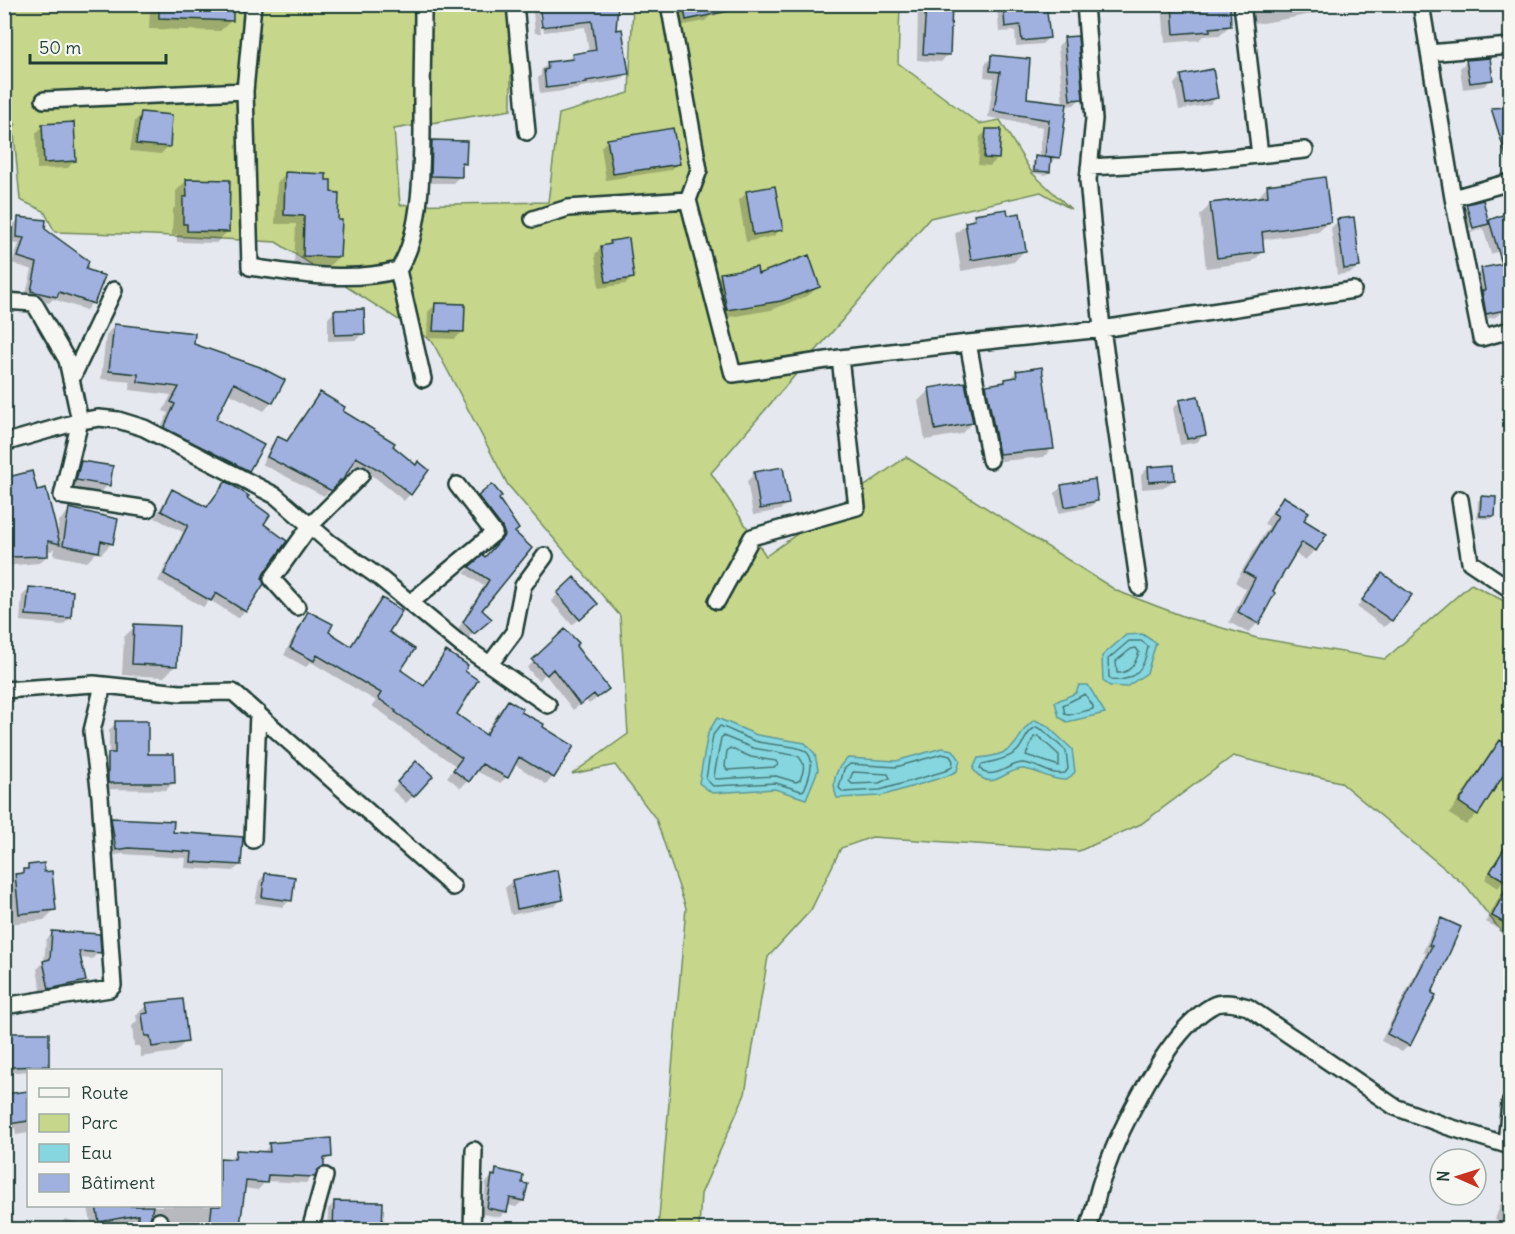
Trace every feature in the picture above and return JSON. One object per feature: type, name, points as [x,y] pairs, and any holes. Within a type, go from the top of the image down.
[{"type":"street","points":[[253,4],[245,91],[250,267],[302,275],[339,276],[376,276],[398,270],[405,261],[413,235],[422,170],[423,4]]},
{"type":"street","points":[[514,4],[527,132]]},
{"type":"street","points":[[669,4],[699,170],[688,200],[733,374],[840,358],[1102,329],[1353,291]]},
{"type":"street","points":[[1085,4],[1094,119],[1088,180],[1102,329],[1139,587]]},
{"type":"street","points":[[1242,4],[1260,154]]},
{"type":"street","points":[[1422,4],[1453,198],[1481,338],[1510,330]]},
{"type":"street","points":[[1429,53],[1510,46]]},
{"type":"street","points":[[44,100],[245,91]]},
{"type":"street","points":[[1089,167],[1202,161],[1305,150]]},
{"type":"street","points":[[1453,198],[1510,182]]},
{"type":"street","points":[[533,219],[568,208],[688,200]]},
{"type":"street","points":[[398,270],[423,379]]},
{"type":"street","points":[[71,381],[114,290]]},
{"type":"street","points":[[4,301],[34,303],[67,360],[80,421],[62,496],[148,509]]},
{"type":"street","points":[[968,343],[990,460]]},
{"type":"street","points":[[717,601],[752,537],[857,507],[840,358]]},
{"type":"street","points":[[4,443],[80,421],[99,418],[144,428],[276,496],[310,526],[459,643],[548,705]]},
{"type":"street","points":[[297,607],[272,579],[310,526],[361,475]]},
{"type":"street","points":[[410,603],[494,533],[457,485]]},
{"type":"street","points":[[1461,499],[1470,562],[1510,589]]},
{"type":"street","points":[[490,664],[514,632],[523,586],[545,556]]},
{"type":"street","points":[[4,690],[94,684],[180,693],[233,692],[453,887]]},
{"type":"street","points":[[4,1006],[110,989],[114,986],[100,796],[92,730],[103,685]]},
{"type":"street","points":[[253,840],[258,713]]},
{"type":"street","points":[[1087,1230],[1102,1177],[1142,1089],[1184,1029],[1214,1004],[1233,1003],[1248,1007],[1395,1107],[1446,1126],[1508,1145],[1510,1103]]},
{"type":"street","points":[[472,1230],[474,1150]]},
{"type":"street","points":[[310,1230],[325,1176]]},
{"type":"green space","points":[[5,5],[511,5],[511,110],[394,129],[400,205],[548,202],[559,114],[629,93],[633,5],[900,5],[898,63],[979,124],[1000,120],[1032,173],[1071,209],[1041,192],[930,218],[711,473],[766,556],[906,457],[1117,591],[1188,618],[1257,638],[1385,659],[1471,584],[1510,604],[1510,943],[1467,887],[1340,782],[1233,756],[1141,824],[1079,851],[872,837],[841,848],[811,910],[768,957],[745,1094],[701,1194],[699,1229],[658,1229],[686,908],[656,819],[615,765],[572,774],[628,734],[620,616],[508,485],[432,341],[276,242],[55,232],[44,211],[20,200],[14,134],[5,135]]},
{"type":"water","points":[[1142,634],[1156,643],[1147,673],[1126,687],[1110,686],[1103,681],[1102,656],[1126,635]]},
{"type":"water","points":[[1079,685],[1088,685],[1105,713],[1067,722],[1059,717],[1055,702],[1076,693]]},
{"type":"water","points":[[717,718],[757,735],[805,743],[815,754],[818,770],[806,799],[775,789],[712,793],[699,783],[708,733]]},
{"type":"water","points":[[1035,720],[1046,725],[1072,749],[1075,772],[1067,780],[1024,769],[1010,772],[992,781],[980,777],[973,769],[978,758],[1007,751]]},
{"type":"water","points":[[942,748],[953,750],[960,760],[957,771],[881,796],[837,798],[834,787],[835,776],[840,766],[848,758],[896,761]]},
{"type":"building","points":[[159,4],[233,4],[233,21],[159,18]]},
{"type":"building","points":[[539,4],[618,4],[616,30],[622,29],[629,74],[586,81],[587,83],[546,88],[544,70],[548,69],[547,62],[573,59],[572,54],[596,50],[592,21],[542,27]]},
{"type":"building","points":[[683,4],[728,4],[729,11],[686,20]]},
{"type":"building","points":[[926,4],[952,4],[950,55],[923,54]]},
{"type":"building","points":[[1003,4],[1046,4],[1050,38],[1022,41],[1020,25],[1005,27]]},
{"type":"building","points":[[1172,4],[1230,4],[1231,26],[1210,28],[1210,31],[1174,34]]},
{"type":"building","points":[[1078,36],[1083,99],[1070,100],[1064,37]]},
{"type":"building","points":[[991,55],[1030,59],[1027,98],[1067,103],[1060,158],[1045,156],[1049,120],[994,111],[1000,72],[990,71]]},
{"type":"building","points":[[1490,58],[1493,80],[1470,83],[1466,60]]},
{"type":"building","points":[[1213,69],[1218,98],[1186,104],[1181,75]]},
{"type":"building","points":[[1510,107],[1510,159],[1507,159],[1491,108]]},
{"type":"building","points":[[141,112],[172,115],[170,147],[136,144]]},
{"type":"building","points":[[74,122],[76,161],[44,163],[42,124]]},
{"type":"building","points":[[673,128],[680,164],[613,174],[607,139]]},
{"type":"building","points":[[986,129],[1001,129],[999,159],[984,158]]},
{"type":"building","points":[[432,140],[467,141],[466,164],[462,163],[462,177],[431,176]]},
{"type":"building","points":[[1035,156],[1051,158],[1050,172],[1034,171]]},
{"type":"building","points":[[285,172],[326,174],[326,180],[331,180],[331,192],[339,193],[338,220],[342,220],[340,257],[303,256],[304,216],[284,215]]},
{"type":"building","points":[[1325,177],[1331,222],[1262,232],[1264,252],[1217,258],[1210,203],[1268,196],[1267,185]]},
{"type":"building","points":[[186,179],[230,180],[229,232],[187,231],[187,224],[183,224],[183,197],[187,197]]},
{"type":"building","points":[[775,186],[783,230],[753,235],[746,191]]},
{"type":"building","points":[[1483,200],[1489,224],[1473,228],[1466,204]]},
{"type":"building","points":[[1007,209],[1008,215],[1020,213],[1026,251],[971,260],[965,222],[975,220],[974,214]]},
{"type":"building","points":[[1510,212],[1510,309],[1486,314],[1481,268],[1502,264],[1489,220]]},
{"type":"building","points":[[18,217],[46,220],[45,229],[89,261],[86,269],[105,276],[94,304],[59,292],[57,297],[31,291],[37,263],[18,257],[24,238],[17,237]]},
{"type":"building","points":[[1354,217],[1360,267],[1344,269],[1337,219]]},
{"type":"building","points":[[629,238],[634,278],[606,282],[601,246],[611,244],[610,241]]},
{"type":"building","points":[[809,255],[820,287],[781,301],[727,310],[720,273],[757,267],[758,274]]},
{"type":"building","points":[[435,303],[465,304],[464,332],[433,331]]},
{"type":"building","points":[[364,309],[365,334],[335,335],[334,310]]},
{"type":"building","points":[[114,324],[195,333],[194,344],[260,367],[285,380],[273,403],[234,383],[216,419],[264,445],[249,471],[164,428],[175,404],[171,402],[179,387],[138,382],[138,374],[109,371]]},
{"type":"building","points":[[1042,367],[1054,449],[999,454],[986,385],[1005,382],[1005,379],[1017,377],[1016,371]]},
{"type":"building","points":[[965,382],[973,423],[935,430],[929,388]]},
{"type":"building","points":[[320,392],[345,407],[343,411],[395,443],[393,446],[416,465],[418,461],[429,470],[411,495],[383,472],[356,457],[342,481],[340,480],[332,491],[267,457],[277,436],[287,441]]},
{"type":"building","points":[[1198,396],[1206,435],[1187,439],[1179,400]]},
{"type":"building","points":[[81,461],[113,466],[110,486],[76,480]]},
{"type":"building","points":[[1174,465],[1175,480],[1149,482],[1148,467]]},
{"type":"building","points":[[783,467],[789,504],[760,509],[754,472]]},
{"type":"building","points":[[32,471],[37,490],[46,488],[60,544],[48,541],[48,556],[11,557],[10,534],[4,536],[4,478]]},
{"type":"building","points":[[1095,479],[1098,501],[1065,507],[1061,485]]},
{"type":"building","points":[[226,481],[249,496],[247,498],[270,515],[264,524],[287,541],[264,573],[262,578],[264,584],[246,612],[216,593],[211,601],[164,574],[188,525],[161,511],[172,489],[207,507]]},
{"type":"building","points":[[492,484],[502,496],[499,499],[519,529],[515,532],[532,548],[482,610],[492,619],[474,634],[463,622],[489,580],[469,567],[483,555],[485,557],[505,535],[502,527],[478,496]]},
{"type":"building","points":[[1283,496],[1309,512],[1304,520],[1327,534],[1316,551],[1302,542],[1273,591],[1275,593],[1259,624],[1238,612],[1255,578],[1244,572],[1278,516],[1273,513]]},
{"type":"building","points":[[1481,496],[1496,497],[1495,516],[1480,516]]},
{"type":"building","points":[[69,508],[118,519],[113,544],[101,541],[99,552],[63,545]]},
{"type":"building","points":[[1382,573],[1412,595],[1392,621],[1362,600]]},
{"type":"building","points":[[574,577],[598,604],[580,620],[557,593]]},
{"type":"building","points":[[29,587],[73,591],[71,618],[26,615]]},
{"type":"building","points":[[382,598],[402,611],[389,632],[415,649],[401,670],[424,686],[446,651],[468,665],[465,671],[478,680],[457,714],[486,735],[508,700],[523,709],[521,712],[544,724],[543,727],[574,746],[554,778],[519,757],[508,778],[482,764],[469,782],[453,770],[462,758],[395,712],[378,698],[381,693],[317,655],[314,661],[290,648],[308,611],[333,624],[329,632],[351,646]]},
{"type":"building","points":[[134,624],[179,626],[177,666],[132,664]]},
{"type":"building","points":[[565,629],[579,643],[576,646],[609,689],[597,698],[594,694],[580,705],[553,669],[547,675],[532,660]]},
{"type":"building","points":[[115,721],[148,721],[148,754],[174,754],[175,783],[108,783],[108,753],[115,753]]},
{"type":"building","points":[[1500,740],[1510,747],[1510,765],[1478,815],[1459,802]]},
{"type":"building","points":[[416,761],[433,776],[414,797],[397,782]]},
{"type":"building","points":[[111,818],[174,821],[173,832],[243,837],[241,865],[191,862],[192,852],[129,848],[116,850]]},
{"type":"building","points":[[1510,839],[1510,926],[1492,916],[1509,883],[1490,872]]},
{"type":"building","points":[[44,863],[44,872],[52,871],[56,910],[19,914],[15,874],[23,873],[23,869],[28,869],[28,865]]},
{"type":"building","points":[[558,870],[563,900],[517,909],[512,880]]},
{"type":"building","points":[[265,873],[295,877],[292,901],[262,897]]},
{"type":"building","points":[[1441,918],[1461,927],[1432,993],[1436,995],[1410,1046],[1387,1034],[1432,946],[1429,945]]},
{"type":"building","points":[[52,931],[100,934],[101,953],[79,951],[86,981],[49,989],[43,961],[50,959]]},
{"type":"building","points":[[183,999],[188,1042],[152,1047],[150,1036],[145,1036],[142,1014],[148,1013],[146,1003]]},
{"type":"building","points":[[10,1033],[49,1033],[49,1066],[10,1067]]},
{"type":"building","points":[[27,1091],[27,1121],[9,1124],[5,1094]]},
{"type":"building","points":[[331,1138],[332,1157],[324,1158],[324,1166],[318,1170],[315,1177],[268,1175],[267,1183],[246,1181],[240,1226],[210,1223],[212,1207],[222,1207],[222,1158],[235,1159],[236,1150],[270,1152],[269,1143]]},
{"type":"building","points":[[496,1169],[523,1175],[522,1183],[528,1184],[524,1201],[510,1198],[507,1212],[487,1208],[492,1175],[495,1176]]},
{"type":"building","points":[[334,1201],[383,1202],[382,1229],[333,1230]]},
{"type":"building","points":[[96,1207],[153,1207],[149,1225],[138,1224],[138,1215],[99,1222]]}]
